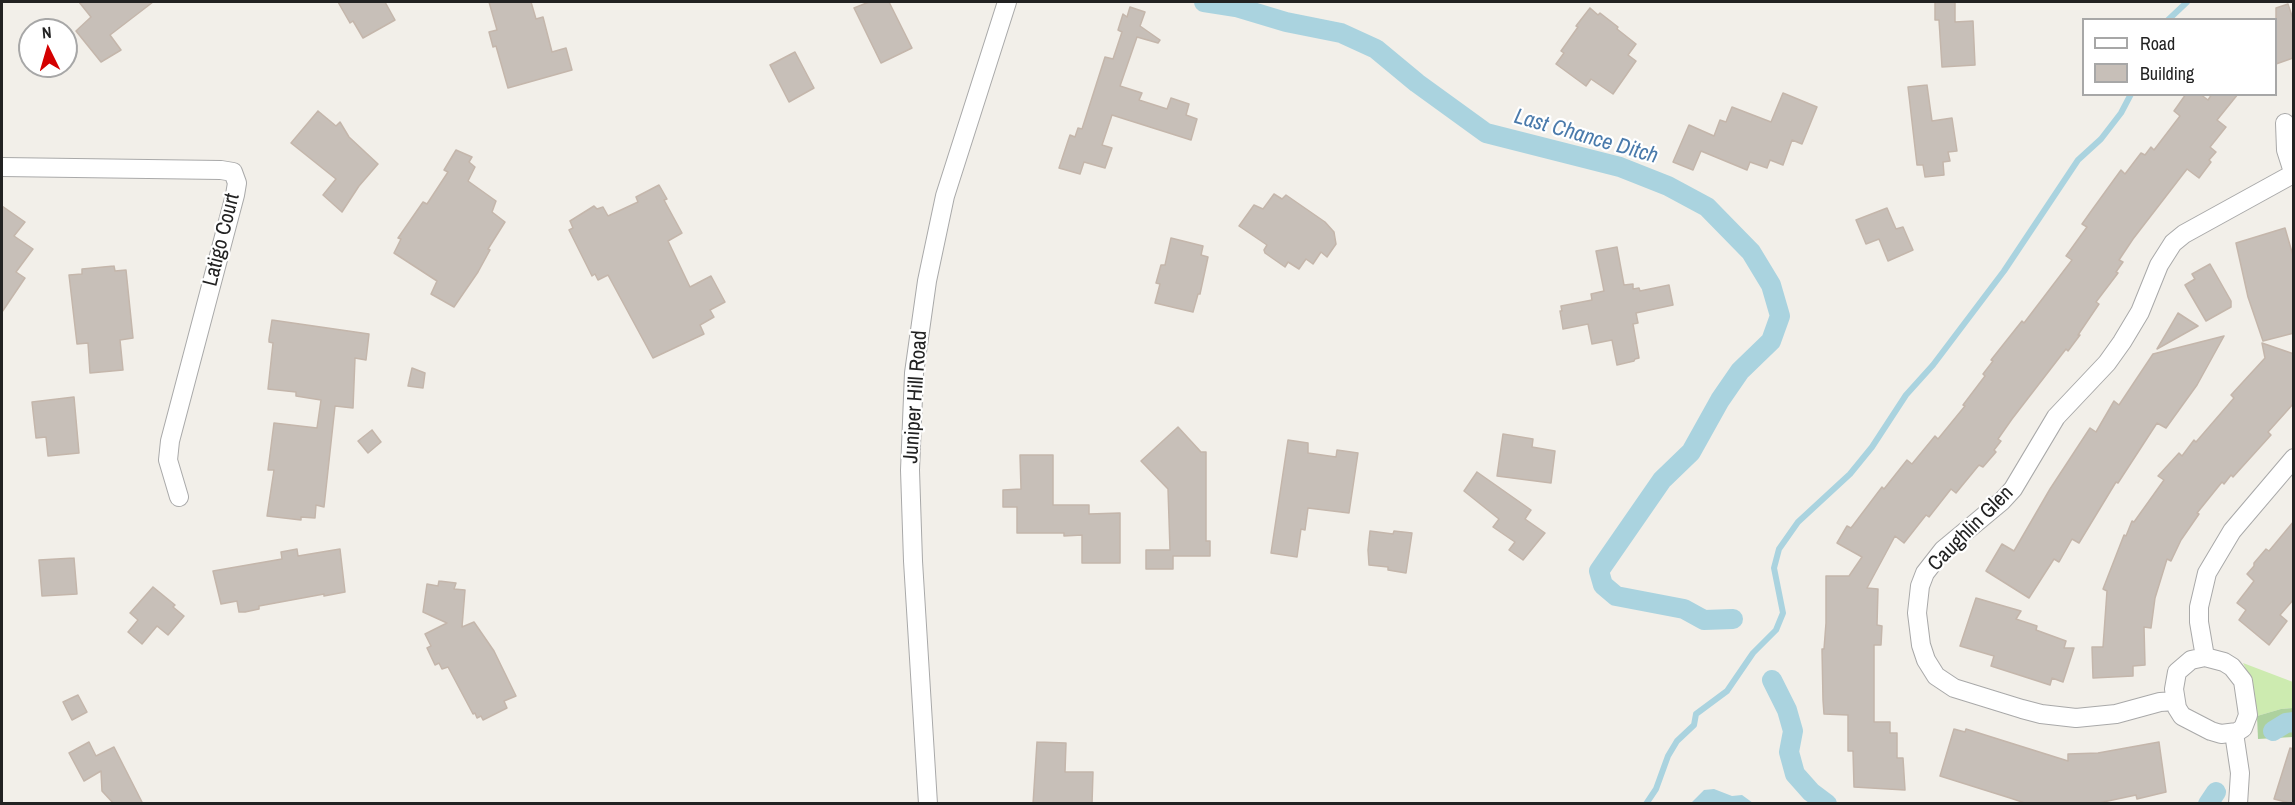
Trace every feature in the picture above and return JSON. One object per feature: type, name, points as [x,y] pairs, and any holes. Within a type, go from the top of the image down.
[{"type":"street","name":"Juniper Hill Road","points":[[928,804],[913,561],[910,470],[914,373],[927,281],[945,196],[1007,2]]},
{"type":"street","points":[[2285,123],[2286,150],[2293,174]]},
{"type":"street","name":"Latigo Court","points":[[2,168],[233,172],[237,183],[235,195],[170,441],[168,460],[179,497]]},
{"type":"street","name":"Caughlin Glen","points":[[2175,701],[2160,702],[2116,714],[2076,718],[2022,710],[1953,688],[1936,676],[1923,652],[1917,613],[1920,586],[1925,573],[1943,550],[2002,501],[2013,489],[2056,417],[2102,368],[2122,342],[2140,312],[2158,265],[2173,243],[2192,229],[2293,174]]},
{"type":"street","points":[[2205,657],[2199,607],[2207,573],[2232,531],[2294,458]]},
{"type":"street","points":[[2205,657],[2224,662],[2232,667],[2243,681],[2247,722],[2243,728],[2234,733],[2221,735],[2182,716],[2175,701],[2174,689],[2177,672],[2191,660],[2205,657]]},
{"type":"street","points":[[2234,733],[2240,773],[2238,804]]},
{"type":"green space","points":[[2243,663],[2293,682],[2293,708],[2257,716],[2252,681]]},
{"type":"green space","points":[[2293,708],[2293,737],[2258,739],[2257,716]]},
{"type":"water","points":[[1714,789],[1732,796],[1742,795],[1753,803],[1691,803],[1704,790]]},
{"type":"building","points":[[79,2],[153,2],[110,35],[121,50],[101,62],[78,33],[78,29],[91,17]]},
{"type":"building","points":[[338,2],[385,2],[395,20],[363,38],[353,21],[350,23]]},
{"type":"building","points":[[489,2],[531,2],[536,19],[543,17],[552,52],[566,48],[572,70],[508,88],[496,46],[493,47],[489,32],[497,30]]},
{"type":"building","points":[[869,2],[889,2],[912,48],[881,63],[854,8]]},
{"type":"building","points":[[1935,2],[1955,2],[1955,22],[1973,21],[1975,65],[1942,67],[1939,20],[1935,20]]},
{"type":"building","points":[[2288,4],[2294,22],[2293,58],[2277,64],[2277,18],[2276,8]]},
{"type":"building","points":[[1130,7],[1145,12],[1140,26],[1160,40],[1158,43],[1137,37],[1120,86],[1142,93],[1139,100],[1167,109],[1171,98],[1189,104],[1186,115],[1197,119],[1191,140],[1112,115],[1102,145],[1112,148],[1105,168],[1084,162],[1080,174],[1059,168],[1070,135],[1075,137],[1078,128],[1082,129],[1105,57],[1113,59],[1122,32],[1118,30],[1123,14],[1127,17]]},
{"type":"building","points":[[1590,8],[1618,27],[1617,29],[1636,44],[1628,55],[1636,61],[1613,94],[1591,79],[1586,86],[1556,64],[1564,53],[1561,51],[1578,27],[1576,26]]},
{"type":"building","points":[[795,52],[814,88],[789,102],[770,65]]},
{"type":"building","points":[[1927,85],[1932,121],[1952,118],[1957,151],[1948,152],[1950,161],[1943,162],[1944,175],[1925,177],[1923,165],[1917,165],[1908,87]]},
{"type":"building","points":[[1783,93],[1817,107],[1802,144],[1792,140],[1783,165],[1770,160],[1767,168],[1750,162],[1747,170],[1701,151],[1693,170],[1673,162],[1689,125],[1714,136],[1720,120],[1726,122],[1732,107],[1771,122]]},
{"type":"building","points":[[2185,96],[2203,96],[2208,100],[2211,96],[2236,96],[2217,120],[2226,127],[2210,147],[2216,152],[2209,160],[2211,162],[2199,178],[2187,169],[2133,239],[2119,260],[2123,262],[2116,272],[2118,273],[2096,302],[2099,304],[2078,335],[2080,335],[2068,351],[2066,349],[2012,419],[1998,439],[2001,441],[1994,450],[1996,452],[1983,467],[1979,465],[1956,493],[1951,489],[1904,543],[1895,536],[1867,588],[1878,589],[1877,625],[1882,626],[1881,645],[1874,645],[1874,722],[1890,722],[1890,733],[1897,733],[1897,758],[1903,758],[1905,790],[1854,787],[1853,751],[1848,751],[1848,715],[1824,714],[1823,700],[1822,649],[1824,649],[1826,623],[1826,576],[1849,576],[1862,557],[1837,543],[1847,526],[1851,528],[1882,487],[1884,489],[1907,460],[1912,464],[1935,436],[1938,439],[1965,406],[1963,405],[1985,376],[1983,374],[1993,361],[1991,360],[2022,321],[2024,323],[2072,260],[2066,256],[2087,227],[2082,224],[2121,170],[2125,174],[2141,153],[2145,155],[2151,147],[2154,150],[2180,116],[2174,111]]},
{"type":"building","points":[[318,111],[336,126],[340,122],[349,137],[378,164],[359,186],[342,212],[323,195],[336,179],[291,143]]},
{"type":"building","points":[[456,150],[472,157],[469,162],[475,167],[468,181],[496,201],[492,212],[505,222],[488,249],[490,250],[478,272],[454,307],[431,294],[437,281],[394,253],[401,239],[398,238],[423,202],[427,204],[448,172],[444,170]]},
{"type":"building","points":[[659,185],[667,199],[664,200],[682,233],[668,241],[690,287],[711,276],[725,302],[710,310],[714,317],[700,325],[704,334],[653,358],[608,275],[598,280],[595,274],[592,276],[569,230],[573,228],[570,221],[594,206],[597,209],[603,207],[608,216],[638,202],[636,197]]},
{"type":"building","points":[[1274,194],[1282,199],[1286,195],[1325,222],[1334,232],[1336,244],[1327,257],[1321,252],[1313,264],[1306,259],[1299,269],[1288,262],[1285,267],[1265,253],[1267,245],[1239,226],[1254,205],[1263,209]]},
{"type":"building","points":[[2,206],[25,222],[14,236],[33,249],[16,272],[25,278],[2,312]]},
{"type":"building","points":[[1887,208],[1896,229],[1903,227],[1913,250],[1888,261],[1879,239],[1866,244],[1856,220]]},
{"type":"building","points":[[2285,228],[2294,259],[2294,333],[2263,341],[2248,297],[2236,243]]},
{"type":"building","points":[[1171,238],[1203,246],[1201,255],[1208,257],[1200,294],[1198,294],[1193,312],[1155,303],[1160,284],[1156,283],[1161,265],[1165,265]]},
{"type":"building","points":[[1617,247],[1624,285],[1633,284],[1633,289],[1639,288],[1640,291],[1669,285],[1673,305],[1636,313],[1638,323],[1633,324],[1639,358],[1617,365],[1612,340],[1592,344],[1588,324],[1563,329],[1560,311],[1562,311],[1561,306],[1592,300],[1591,294],[1604,291],[1596,251]]},
{"type":"building","points":[[2210,264],[2231,301],[2231,307],[2206,321],[2185,285],[2195,279],[2192,274]]},
{"type":"building","points":[[114,266],[115,271],[126,270],[133,338],[120,340],[123,370],[90,373],[88,343],[77,344],[69,275],[82,274],[82,269]]},
{"type":"building","points":[[2178,313],[2198,326],[2157,349],[2170,327]]},
{"type":"building","points":[[272,320],[369,334],[366,360],[355,358],[353,408],[335,406],[324,507],[316,505],[315,518],[301,517],[301,520],[267,516],[274,470],[268,470],[274,423],[317,428],[321,400],[296,396],[296,392],[268,389],[273,343],[269,342]]},
{"type":"building","points":[[2224,336],[2197,385],[2166,428],[2157,423],[2118,483],[2116,482],[2079,543],[2072,539],[2059,562],[2054,559],[2029,598],[1986,571],[2002,544],[2014,551],[2050,489],[2090,428],[2096,432],[2114,401],[2119,405],[2153,354]]},
{"type":"building","points":[[2262,343],[2294,354],[2294,403],[2268,432],[2271,435],[2233,477],[2231,475],[2224,484],[2222,482],[2197,513],[2199,514],[2181,540],[2171,561],[2167,559],[2155,598],[2151,628],[2144,627],[2145,665],[2133,666],[2133,676],[2093,678],[2092,647],[2103,647],[2107,591],[2103,589],[2124,535],[2126,536],[2132,521],[2134,522],[2164,480],[2158,476],[2179,453],[2182,456],[2194,440],[2196,442],[2234,398],[2231,395],[2265,358]]},
{"type":"building","points":[[412,368],[425,373],[423,388],[408,386]]},
{"type":"building","points":[[74,397],[79,453],[48,456],[46,437],[36,438],[32,402]]},
{"type":"building","points":[[1178,427],[1201,452],[1206,452],[1206,541],[1210,541],[1210,556],[1173,556],[1173,569],[1146,569],[1146,550],[1170,550],[1168,489],[1141,461]]},
{"type":"building","points":[[372,430],[381,442],[368,453],[358,441]]},
{"type":"building","points":[[1503,434],[1533,439],[1532,447],[1555,451],[1551,483],[1497,476]]},
{"type":"building","points":[[1288,440],[1308,443],[1308,453],[1336,457],[1337,450],[1358,453],[1349,513],[1308,508],[1305,530],[1301,529],[1297,557],[1271,553]]},
{"type":"building","points":[[1020,455],[1053,455],[1053,505],[1089,505],[1089,514],[1120,513],[1120,563],[1082,563],[1082,535],[1017,533],[1017,507],[1003,507],[1003,490],[1021,489]]},
{"type":"building","points":[[1477,472],[1531,510],[1525,519],[1545,533],[1523,560],[1509,550],[1515,542],[1493,527],[1499,519],[1464,491]]},
{"type":"building","points":[[2294,521],[2294,599],[2280,615],[2287,621],[2269,645],[2239,620],[2246,610],[2237,603],[2254,581],[2247,574],[2254,563],[2266,549],[2269,551]]},
{"type":"building","points":[[1370,531],[1393,534],[1394,531],[1412,533],[1406,573],[1388,570],[1388,567],[1369,565]]},
{"type":"building","points":[[297,549],[298,556],[340,549],[345,592],[259,606],[259,609],[245,612],[239,612],[237,601],[221,604],[213,571],[282,559],[281,552]]},
{"type":"building","points":[[74,558],[77,594],[42,596],[39,560]]},
{"type":"building","points":[[439,581],[456,583],[454,589],[465,590],[462,627],[474,622],[494,651],[516,696],[504,701],[507,708],[483,720],[481,716],[477,718],[475,713],[473,714],[448,667],[442,669],[439,663],[435,665],[427,648],[431,646],[425,634],[447,623],[423,612],[427,584],[438,586]]},
{"type":"building","points":[[153,587],[175,605],[173,607],[184,616],[168,635],[157,626],[142,644],[128,632],[138,620],[130,613]]},
{"type":"building","points":[[1976,598],[2021,611],[2016,619],[2037,626],[2036,630],[2066,641],[2064,648],[2074,648],[2063,682],[2052,678],[2050,685],[1991,666],[1994,656],[1960,646]]},
{"type":"building","points":[[78,695],[87,712],[72,720],[63,702]]},
{"type":"building","points":[[1954,729],[1965,732],[1966,729],[2068,761],[2068,754],[2098,753],[2159,742],[2166,792],[2137,799],[2136,795],[2094,804],[2028,804],[1940,776]]},
{"type":"building","points":[[89,742],[96,756],[114,747],[143,804],[114,804],[102,791],[101,771],[84,781],[69,753]]},
{"type":"building","points":[[1037,742],[1066,743],[1065,772],[1093,772],[1092,804],[1033,804]]},
{"type":"building","points":[[2290,748],[2294,749],[2294,804],[2274,799]]},
{"type":"waterway","name":"Last Chance Ditch","points":[[1204,2],[1236,7],[1286,22],[1341,33],[1376,49],[1417,83],[1486,133],[1620,167],[1668,186],[1707,207],[1751,252],[1771,285],[1780,316],[1771,341],[1740,371],[1720,400],[1691,452],[1662,480],[1599,571],[1603,585],[1616,596],[1684,609],[1704,620],[1733,619]]},
{"type":"waterway","points":[[2170,18],[2187,2]]},
{"type":"waterway","points":[[1646,804],[1656,789],[1668,756],[1677,741],[1694,725],[1696,714],[1727,691],[1753,653],[1776,630],[1783,613],[1774,568],[1779,549],[1798,522],[1850,474],[1872,447],[1906,395],[1933,365],[2004,271],[2078,160],[2101,139],[2121,113],[2130,96]]},
{"type":"waterway","name":"Last Chance Ditch","points":[[1772,680],[1787,710],[1793,731],[1789,752],[1795,774],[1811,792],[1827,804]]},
{"type":"waterway","name":"Last Chance Ditch","points":[[2273,731],[2286,723],[2294,722]]},
{"type":"waterway","name":"Last Chance Ditch","points":[[2208,804],[2216,792]]}]
